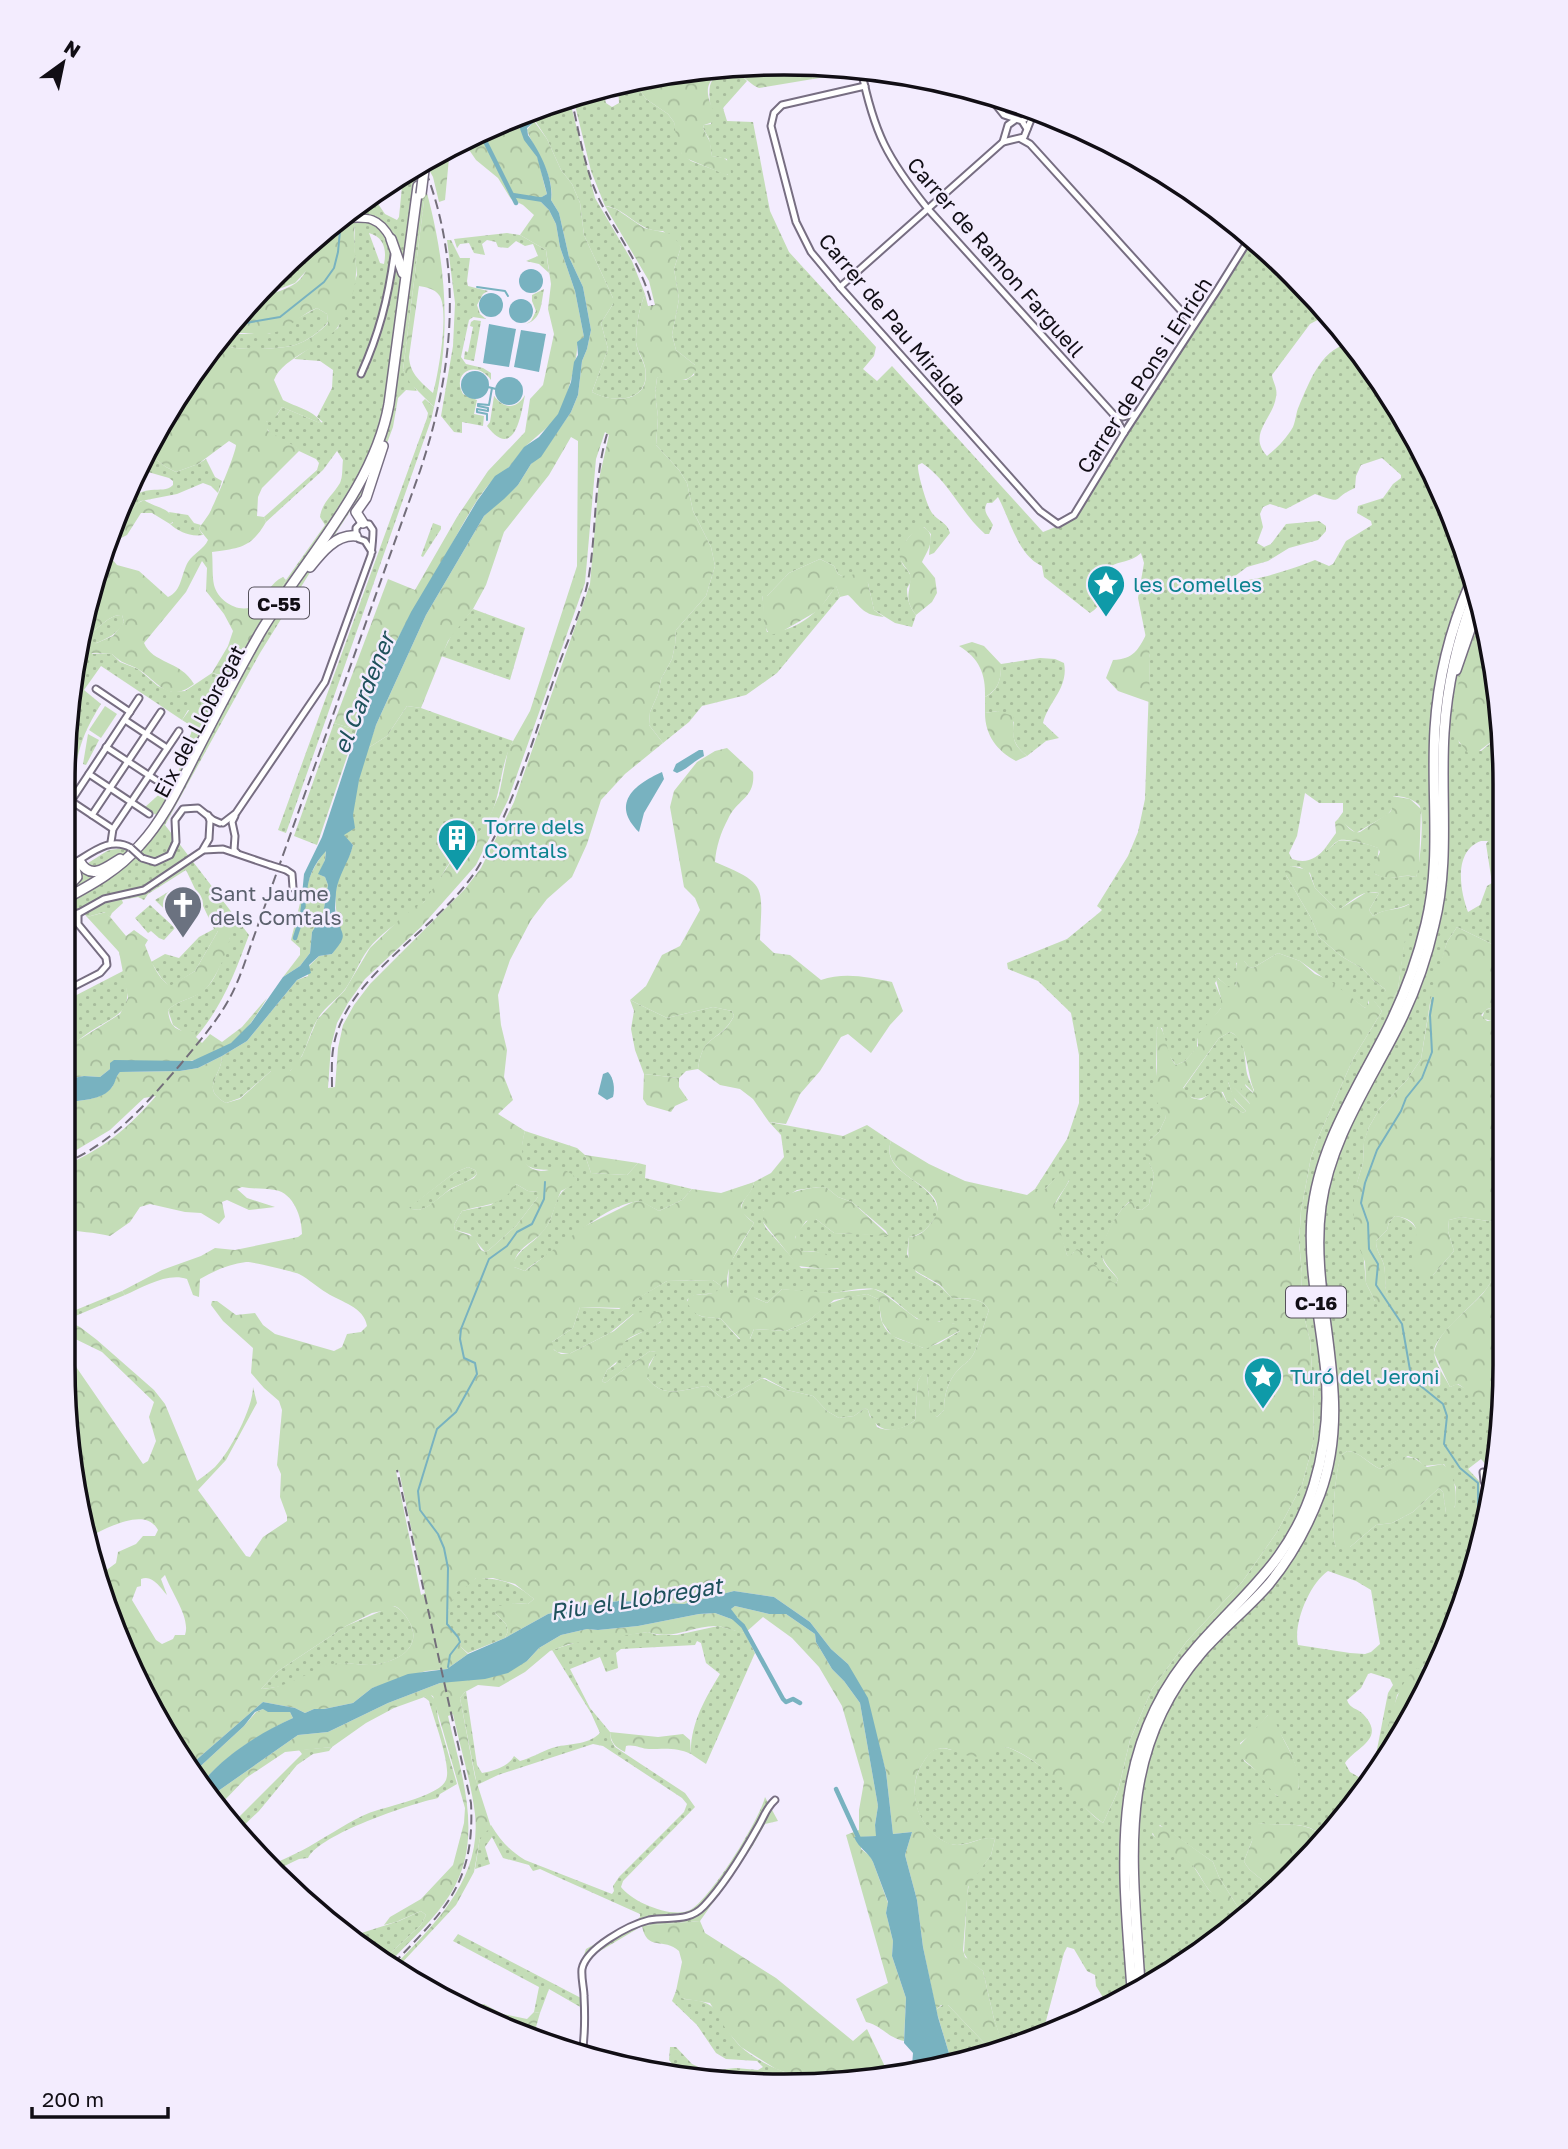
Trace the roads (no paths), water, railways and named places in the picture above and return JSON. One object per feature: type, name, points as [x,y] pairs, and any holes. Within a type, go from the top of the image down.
[{"type":"highway","name":"Eix del Llobregat","points":[[75,895],[136,852],[152,830],[173,799],[260,633],[372,461],[386,420],[421,175]]},
{"type":"highway","points":[[393,240],[406,244],[413,241]]},
{"type":"highway","points":[[393,240],[407,283]]},
{"type":"highway","points":[[393,240],[410,260],[407,283]]},
{"type":"highway","points":[[408,257],[413,241]]},
{"type":"highway","points":[[396,254],[408,257]]},
{"type":"highway","name":"Eix del Llobregat","points":[[75,898],[119,873],[156,833],[177,801],[252,658],[365,483],[384,439],[392,405],[407,283]]},
{"type":"highway","points":[[363,523],[356,512],[366,498],[384,439]]},
{"type":"highway","points":[[302,577],[331,544],[343,538],[360,538]]},
{"type":"highway","points":[[1446,655],[1451,624],[1465,588]]},
{"type":"highway","name":"C-16","points":[[1132,1982],[1124,1831],[1139,1745],[1159,1700],[1179,1668],[1261,1580],[1285,1548],[1306,1506],[1322,1454],[1326,1375],[1312,1267],[1311,1238],[1315,1194],[1337,1124],[1400,1003],[1426,926],[1436,868],[1435,729],[1446,655],[1467,594]]},
{"type":"highway","name":"C-16","points":[[1140,1978],[1133,1830],[1139,1774],[1149,1740],[1170,1698],[1201,1653],[1267,1586],[1294,1549],[1311,1514],[1326,1471],[1334,1413],[1329,1336],[1319,1253],[1321,1206],[1332,1159],[1403,1014],[1440,901],[1444,858],[1444,736],[1448,691],[1454,658],[1470,607]]},
{"type":"highway","points":[[1448,691],[1473,620]]},
{"type":"highway","points":[[75,881],[79,868],[99,872],[136,852]]},
{"type":"street","name":"Carrer de Ramon Farguell","points":[[864,80],[878,136],[900,174],[928,209],[1114,415],[1124,433]]},
{"type":"street","name":"Carrer de Pau Miralda","points":[[865,86],[782,105],[774,113],[771,126],[796,222],[811,252],[840,287],[1040,511],[1058,524]]},
{"type":"street","points":[[999,109],[1004,115],[1010,136],[1022,136]]},
{"type":"street","points":[[1004,115],[1018,121]]},
{"type":"street","points":[[1003,142],[1007,129],[1027,118]]},
{"type":"street","points":[[840,287],[1003,142],[1022,136],[1030,120]]},
{"type":"street","points":[[1018,121],[1022,136],[1194,325]]},
{"type":"street","points":[[358,218],[377,221],[393,240]]},
{"type":"street","name":"Carrer de Pons i Enrich","points":[[1058,524],[1074,516],[1245,246]]},
{"type":"street","points":[[361,374],[385,312],[396,254]]},
{"type":"street","points":[[1114,415],[1130,417],[1137,413]]},
{"type":"street","points":[[210,830],[236,813],[328,676],[372,552],[372,527],[363,523],[356,528],[360,538],[372,552]]},
{"type":"street","points":[[360,538],[372,537]]},
{"type":"street","points":[[96,690],[130,712]]},
{"type":"street","points":[[75,795],[139,698]]},
{"type":"street","points":[[92,815],[161,712]]},
{"type":"street","points":[[125,720],[167,748]]},
{"type":"street","points":[[111,842],[113,829],[179,731]]},
{"type":"street","points":[[106,747],[156,780]]},
{"type":"street","points":[[89,774],[149,814]]},
{"type":"street","points":[[75,804],[113,829]]},
{"type":"street","points":[[75,868],[79,868],[111,842],[120,842],[136,852],[160,861],[170,855],[176,842],[175,820],[183,809],[198,808],[233,828]]},
{"type":"street","points":[[236,813],[233,828],[234,850],[241,856]]},
{"type":"street","points":[[75,915],[110,897],[144,890],[202,851],[209,839],[208,815]]},
{"type":"street","points":[[209,839],[220,849],[286,870],[292,874],[293,888]]},
{"type":"street","points":[[202,851],[220,849],[234,842]]},
{"type":"street","points":[[75,986],[100,973],[107,965],[106,958],[76,920],[78,913]]},
{"type":"street","points":[[75,923],[79,925]]},
{"type":"street","points":[[1483,1472],[1484,1477]]},
{"type":"street","points":[[582,2044],[582,1970],[587,1959],[597,1947],[640,1923],[660,1918],[682,1919],[693,1915],[704,1906],[736,1863],[768,1806],[775,1800]]},
{"type":"water","points":[[533,121],[527,128],[528,135],[548,175],[551,200],[559,213],[569,257],[583,287],[591,330],[582,361],[578,395],[571,412],[541,457],[531,464],[518,485],[484,516],[426,615],[376,725],[359,780],[353,815],[355,828],[344,835],[353,845],[336,892],[335,912],[343,934],[341,942],[332,954],[319,956],[309,965],[311,973],[297,980],[247,1041],[222,1056],[198,1068],[180,1071],[120,1072],[108,1092],[75,1101],[75,1078],[100,1077],[110,1069],[110,1063],[114,1060],[192,1061],[231,1043],[251,1023],[283,977],[300,966],[310,953],[312,932],[323,914],[328,885],[325,877],[318,874],[326,851],[312,872],[307,896],[302,895],[304,874],[322,837],[368,698],[411,612],[477,501],[495,476],[509,467],[524,447],[539,437],[558,414],[571,382],[574,362],[578,355],[577,342],[584,337],[575,291],[560,247],[556,224],[549,210],[540,201],[540,198],[547,194],[537,157],[524,140],[519,127]]},
{"type":"water","points":[[531,269],[540,272],[543,281],[540,290],[531,293],[522,290],[519,281],[522,272]]},
{"type":"water","points":[[491,293],[500,296],[503,305],[500,314],[491,317],[482,314],[479,305],[482,296]]},
{"type":"water","points":[[521,299],[530,302],[533,311],[530,320],[521,323],[512,320],[509,311],[512,302]]},
{"type":"water","points":[[489,324],[516,329],[509,367],[483,363]]},
{"type":"water","points":[[521,330],[546,334],[539,372],[514,367]]},
{"type":"water","points":[[475,371],[485,375],[489,385],[485,395],[475,399],[465,395],[461,385],[465,375]]},
{"type":"water","points":[[509,377],[519,381],[523,391],[519,401],[509,405],[499,401],[495,391],[499,381]]},
{"type":"water","points":[[703,750],[704,756],[680,772],[673,771],[676,764]]},
{"type":"water","points":[[662,772],[664,779],[644,813],[639,832],[627,813],[629,796],[642,783]]},
{"type":"water","points":[[608,1072],[613,1080],[614,1091],[613,1097],[607,1100],[598,1094],[603,1074]]},
{"type":"water","points":[[734,1591],[774,1597],[810,1622],[831,1649],[848,1664],[868,1698],[886,1772],[893,1834],[912,1832],[905,1855],[917,1900],[923,1947],[938,2017],[949,2054],[912,2062],[913,2053],[904,2043],[906,1998],[892,1956],[893,1941],[886,1913],[888,1902],[873,1862],[854,1837],[876,1836],[878,1806],[860,1703],[832,1669],[816,1642],[815,1634],[786,1614],[769,1614],[735,1606],[731,1609],[737,1617],[734,1620],[715,1613],[699,1614],[638,1626],[587,1629],[561,1635],[539,1648],[527,1661],[508,1673],[485,1679],[440,1683],[388,1703],[328,1732],[298,1735],[218,1791],[208,1777],[221,1763],[255,1738],[293,1718],[290,1712],[268,1712],[263,1709],[255,1712],[244,1726],[200,1766],[196,1760],[263,1702],[295,1708],[305,1713],[353,1703],[372,1688],[408,1674],[447,1669],[468,1654],[505,1638],[548,1614],[576,1607],[619,1601],[684,1604]]},
{"type":"waterway","points":[[485,142],[516,203]]},
{"type":"waterway","points":[[512,195],[544,200]]},
{"type":"waterway","points":[[246,323],[280,317],[324,282],[334,268],[340,233]]},
{"type":"waterway","points":[[477,287],[505,291],[508,296]]},
{"type":"waterway","points":[[488,387],[496,389]]},
{"type":"waterway","points":[[487,420],[487,414],[477,412],[477,409],[488,411],[488,408],[478,404],[489,405],[492,388]]},
{"type":"waterway","points":[[295,938],[302,916],[305,891]]},
{"type":"waterway","points":[[1433,998],[1430,1015],[1432,1052],[1422,1078],[1406,1098],[1377,1150],[1361,1203],[1368,1223],[1369,1249],[1378,1264],[1376,1285],[1402,1324],[1410,1370],[1417,1383],[1443,1404],[1447,1416],[1444,1444],[1460,1468],[1478,1483],[1478,1506]]},
{"type":"waterway","points":[[448,1667],[450,1655],[460,1642],[447,1624],[448,1568],[438,1534],[420,1510],[418,1491],[437,1429],[456,1412],[477,1374],[475,1363],[464,1358],[461,1329],[489,1259],[507,1246],[517,1232],[532,1224],[544,1199],[545,1182]]},
{"type":"waterway","points":[[732,1616],[743,1626],[783,1699],[786,1702],[793,1699],[800,1703]]},
{"type":"waterway","points":[[836,1789],[859,1839]]},
{"type":"railway","points":[[573,108],[595,191],[643,278],[652,306]]},
{"type":"railway","points":[[75,1158],[113,1134],[154,1094],[205,1034],[231,996],[420,471],[441,394],[450,318],[445,241],[426,173]]},
{"type":"railway","points":[[332,1087],[334,1044],[343,1018],[358,994],[464,887],[480,864],[504,817],[579,614],[588,581],[599,470],[607,434]]},
{"type":"railway","points":[[397,1470],[471,1803],[471,1831],[462,1875],[442,1910],[398,1959]]},
{"type":"place","name":"les Comelles","points":[[1106,618]]},
{"type":"place","name":"Torre dels Comtals","points":[[457,872]]},
{"type":"place","name":"Sant Jaume dels Comtals","points":[[183,939]]},
{"type":"place","name":"Turó del Jeroni","points":[[1263,1410]]},
{"type":"water label","name":"el Cardener","points":[[363,693]]},
{"type":"water label","name":"Riu el Llobregat","points":[[636,1598]]}]
